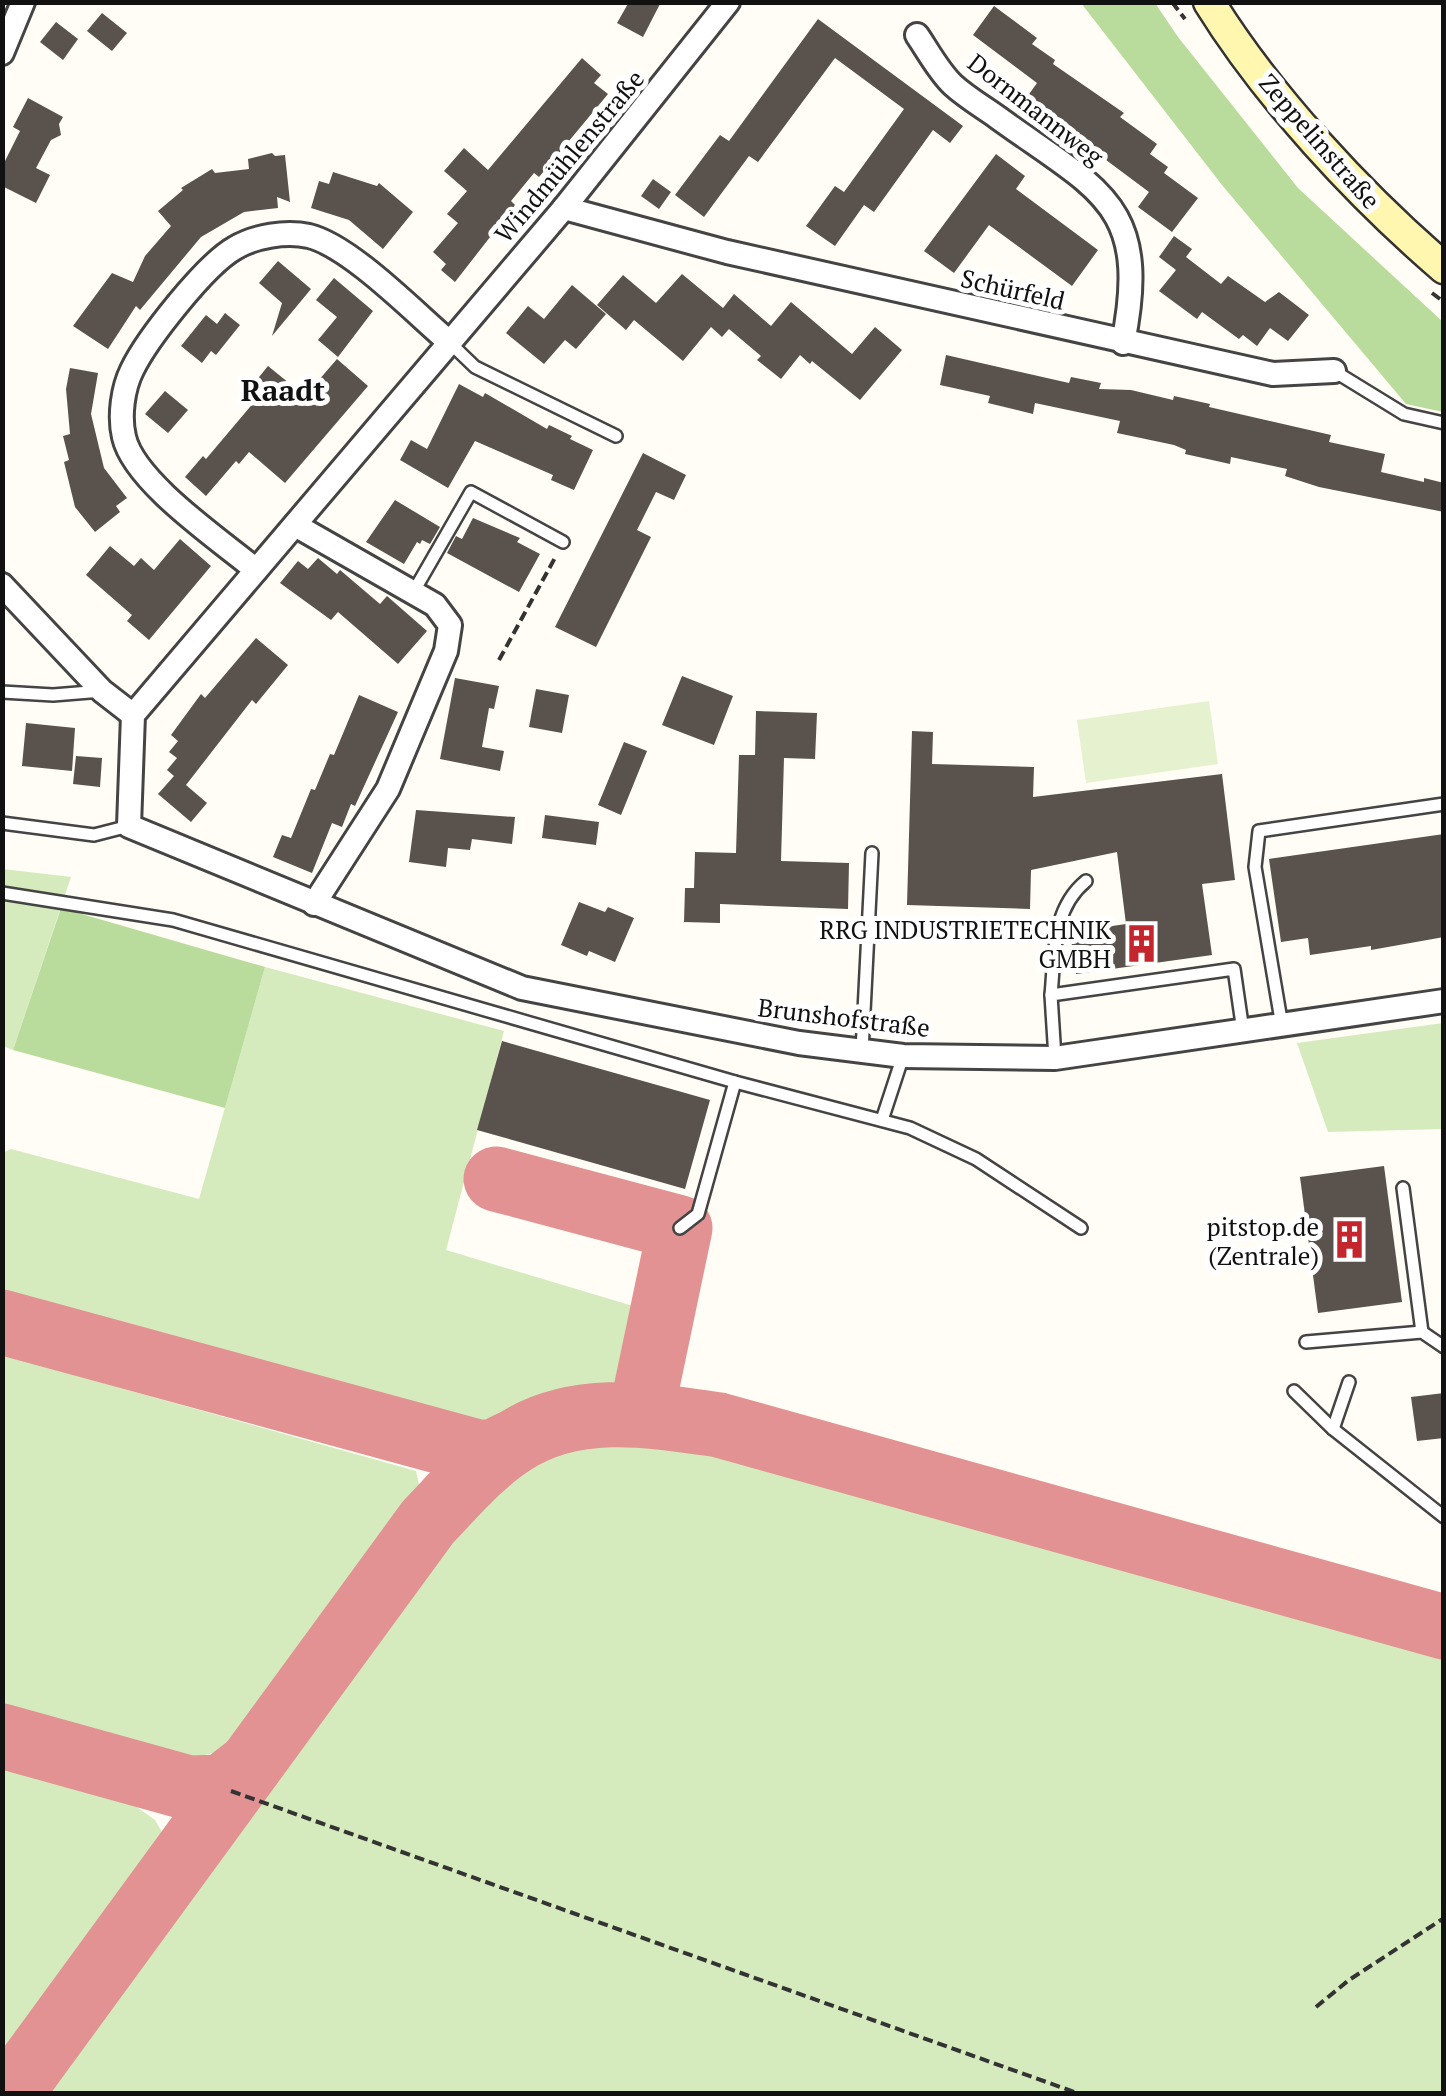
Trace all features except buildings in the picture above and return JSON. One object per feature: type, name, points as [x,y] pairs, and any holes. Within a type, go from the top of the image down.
[{"type":"main road","name":"Zeppelinstraße","points":[[1208,2],[1230,36],[1341,170],[1444,268]]},
{"type":"street","points":[[2,53],[22,2]]},
{"type":"street","name":"Windmühlenstraße","points":[[133,715],[564,208],[728,2]]},
{"type":"street","name":"Dornmannweg","points":[[917,35],[952,84],[1086,182],[1124,226],[1131,255],[1132,299],[1123,343]]},
{"type":"street","name":"Schürfeld","points":[[564,208],[727,252],[1123,343],[1273,374],[1334,371]]},
{"type":"street","points":[[256,570],[142,474],[124,438],[122,402],[130,372],[208,269],[236,247],[261,238],[274,234],[308,236],[337,248],[448,341]]},
{"type":"street","points":[[295,525],[435,605],[450,625],[446,652],[388,789],[314,904]]},
{"type":"street","points":[[2,586],[102,691],[133,715],[129,826]]},
{"type":"street","name":"Brunshofstraße","points":[[129,826],[522,988],[799,1043],[903,1056],[1055,1058],[1444,1001]]},
{"type":"lane","points":[[448,341],[475,367],[616,436]]},
{"type":"lane","name":"Schürfeld","points":[[1334,371],[1404,414],[1444,423]]},
{"type":"lane","points":[[414,592],[471,492],[564,542]]},
{"type":"lane","points":[[2,692],[53,695],[102,691]]},
{"type":"lane","points":[[1282,1026],[1255,867],[1259,831],[1444,804]]},
{"type":"lane","points":[[2,823],[94,835],[129,826]]},
{"type":"lane","points":[[862,1051],[872,852]]},
{"type":"lane","points":[[1055,1058],[1051,995],[1058,918],[1071,893],[1086,880]]},
{"type":"lane","points":[[2,893],[173,920],[735,1082],[910,1128],[976,1159],[1081,1228]]},
{"type":"lane","points":[[1051,995],[1234,970],[1243,1032]]},
{"type":"lane","points":[[882,1120],[903,1056]]},
{"type":"lane","points":[[680,1228],[698,1214],[735,1082]]},
{"type":"lane","points":[[1404,1188],[1422,1332]]},
{"type":"lane","points":[[1306,1342],[1422,1332],[1444,1346]]},
{"type":"lane","points":[[1333,1429],[1350,1382]]},
{"type":"lane","points":[[1294,1392],[1333,1429],[1444,1517]]},
{"type":"path","points":[[499,660],[564,542]]},
{"type":"path","points":[[231,1791],[1080,2094]]},
{"type":"path","points":[[1316,2006],[1444,1918]]},
{"type":"green space","points":[[1081,3],[1155,3],[1298,188],[1443,322],[1443,412],[1406,404],[1222,185]]},
{"type":"green space","points":[[1209,701],[1218,764],[1086,783],[1077,720]]},
{"type":"green space","points":[[3,869],[71,877],[13,1050],[3,1046]]},
{"type":"green space","points":[[61,908],[265,967],[225,1108],[13,1050]]},
{"type":"green space","points":[[265,967],[504,1031],[446,1250],[633,1306],[616,1381],[597,1396],[470,1426],[3,1296],[2,1153],[11,1149],[199,1199]]},
{"type":"green space","points":[[1443,1023],[1443,1129],[1328,1132],[1297,1043]]},
{"type":"green space","points":[[3,1355],[416,1471],[421,1494],[233,1748],[182,1761],[3,1711]]},
{"type":"green space","points":[[622,1438],[711,1446],[1443,1650],[1443,2093],[38,2093],[439,1555],[510,1482],[551,1452]]},
{"type":"green space","points":[[3,1764],[124,1798],[155,1820],[166,1839],[3,2064]]},
{"type":"taxiway","points":[[496,1179],[680,1228],[641,1414]]},
{"type":"taxiway","points":[[2,1322],[478,1452],[493,1452],[509,1444]]},
{"type":"taxiway","points":[[10,2094],[428,1522],[502,1450],[538,1429],[562,1421],[640,1415],[719,1425],[1444,1627]]},
{"type":"taxiway","points":[[2,1736],[189,1788],[222,1787],[249,1766]]},
{"type":"place","name":"RRG INDUSTRIETECHNIK GMBH","points":[[1141,943]]},
{"type":"place","name":"pitstop.de (Zentrale)","points":[[1349,1240]]},
{"type":"district","name":"Raadt","points":[[283,390]]}]
